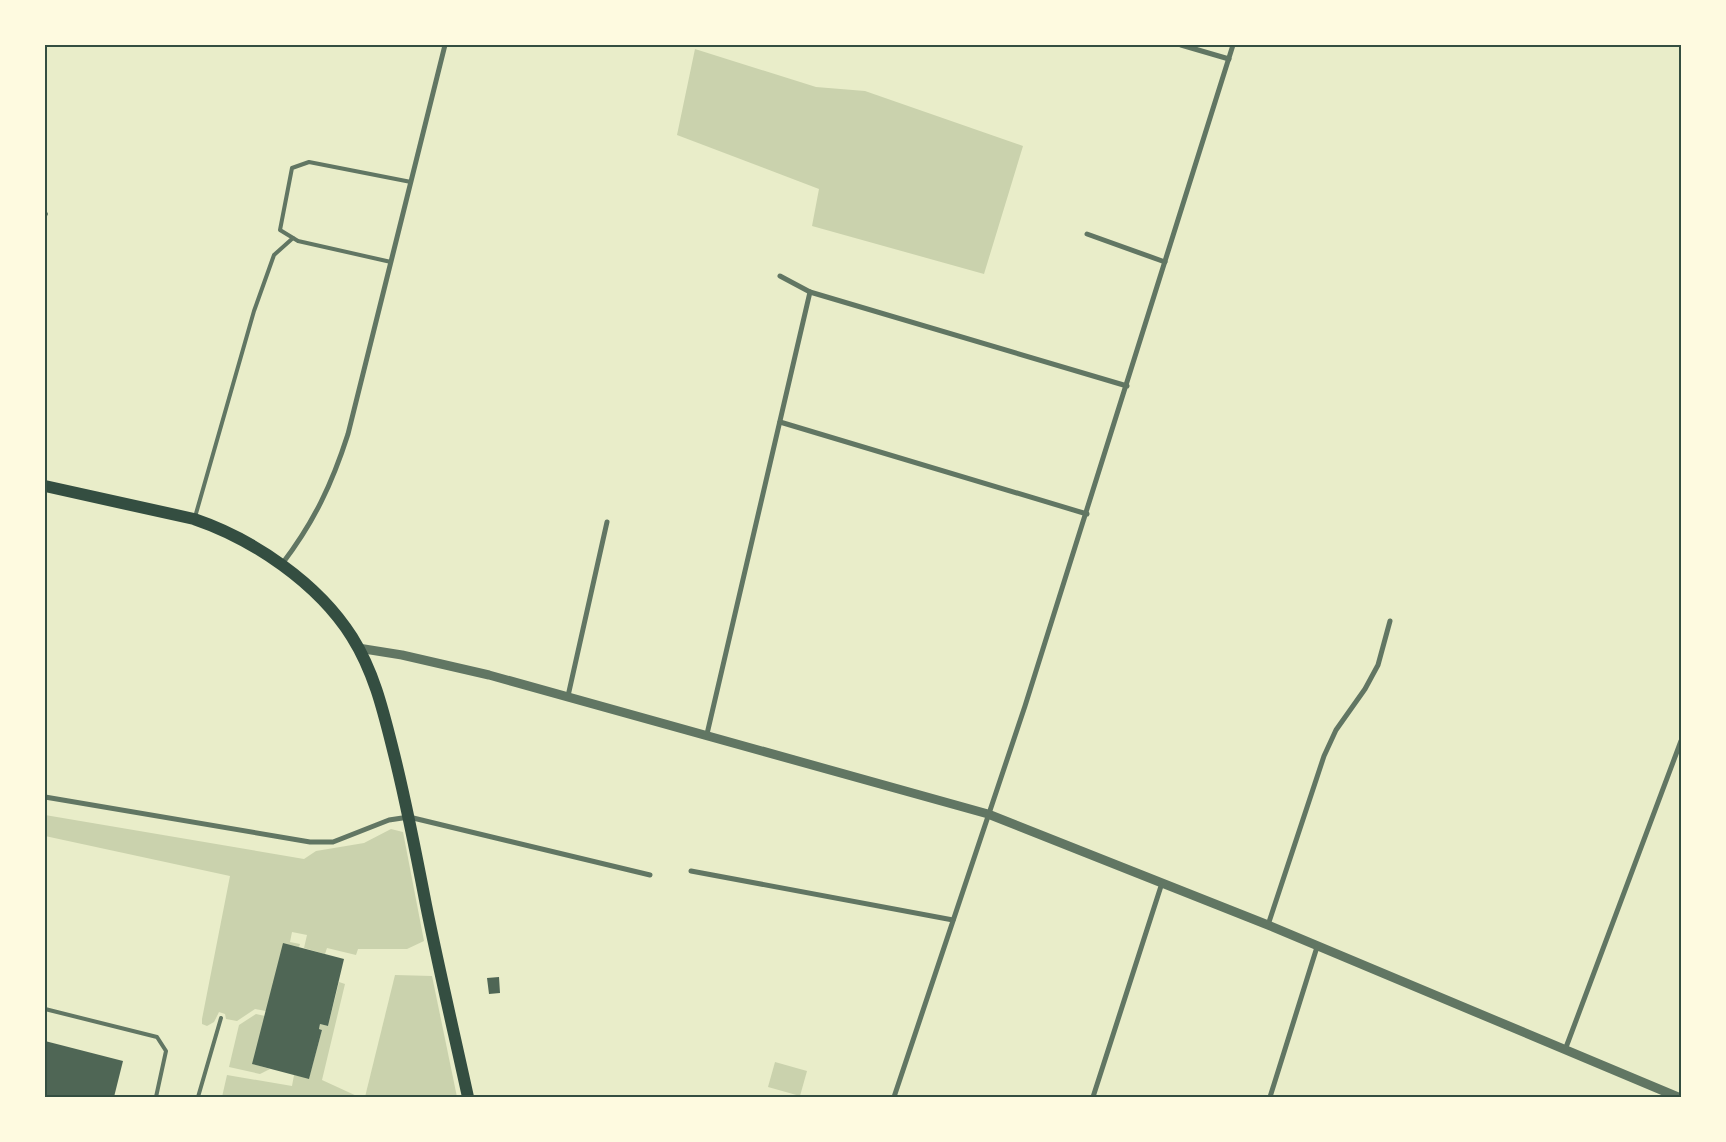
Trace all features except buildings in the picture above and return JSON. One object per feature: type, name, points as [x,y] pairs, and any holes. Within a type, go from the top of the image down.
[{"type":"main road","points":[[45,486],[194,519],[218,527],[282,564],[328,606],[358,648],[379,692],[410,817],[426,906],[468,1097]]},
{"type":"street","points":[[282,564],[318,511],[340,460],[445,45]]},
{"type":"street","points":[[1181,45],[1229,59]]},
{"type":"street","points":[[894,1097],[1087,514],[1232,45]]},
{"type":"street","points":[[1087,234],[1165,262]]},
{"type":"street","points":[[780,276],[810,292],[1128,386]]},
{"type":"street","points":[[707,734],[810,292]]},
{"type":"street","points":[[780,422],[1087,514]]},
{"type":"street","points":[[568,696],[607,522]]},
{"type":"street","points":[[1268,926],[1324,756],[1336,730],[1365,689],[1378,665],[1390,621]]},
{"type":"street","points":[[358,648],[402,655],[489,675],[707,734],[988,814],[1268,926],[1678,1097]]},
{"type":"street","points":[[1565,1050],[1681,741]]},
{"type":"street","points":[[45,797],[310,842],[333,842],[389,820],[410,817],[650,875]]},
{"type":"street","points":[[691,871],[953,920]]},
{"type":"street","points":[[1093,1097],[1162,883]]},
{"type":"street","points":[[1270,1097],[1317,947]]},
{"type":"lane","points":[[391,262],[298,241],[280,230],[292,168],[309,162],[411,182]]},
{"type":"lane","points":[[194,519],[264,283],[274,255],[293,238]]},
{"type":"lane","points":[[45,1009],[157,1037],[166,1051],[156,1097]]},
{"type":"lane","points":[[198,1097],[221,1018]]},
{"type":"green space","points":[[695,49],[816,87],[865,91],[1023,146],[984,274],[812,226],[819,189],[677,135]]},
{"type":"green space","points":[[45,815],[304,859],[316,851],[364,843],[391,829],[403,832],[424,941],[407,949],[358,949],[356,955],[327,948],[325,954],[304,948],[307,935],[292,932],[290,942],[300,944],[266,1011],[255,1009],[237,1021],[226,1019],[225,1014],[219,1012],[214,1022],[207,1026],[202,1024],[202,1019],[230,876],[45,836]]},
{"type":"green space","points":[[395,975],[432,976],[457,1097],[365,1097]]},
{"type":"green space","points":[[339,982],[345,984],[322,1080],[359,1097],[222,1097],[227,1075],[292,1086],[294,1075],[309,1078],[322,1030],[319,1029],[320,1024],[328,1026]]},
{"type":"green space","points":[[256,1014],[265,1016],[253,1064],[270,1069],[260,1074],[229,1067],[239,1025]]},
{"type":"green space","points":[[775,1062],[807,1071],[800,1096],[768,1087]]}]
